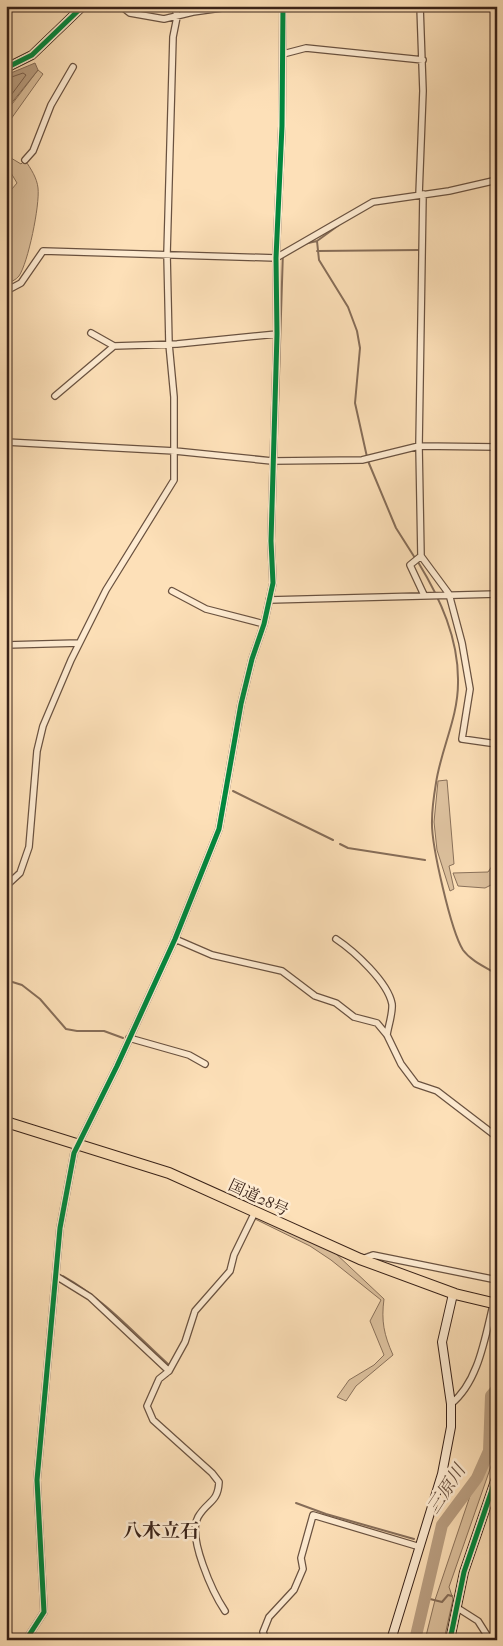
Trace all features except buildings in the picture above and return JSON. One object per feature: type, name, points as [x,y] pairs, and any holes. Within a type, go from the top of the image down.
[{"type":"highway","name":"国道28号","points":[[6,1122],[169,1173],[360,1259],[453,1294],[495,1304]]},
{"type":"street","points":[[6,68],[32,55],[83,6]]},
{"type":"street","points":[[121,6],[130,13],[164,20],[193,12],[236,6]]},
{"type":"street","points":[[6,886],[20,872],[29,847],[37,751],[43,726],[79,642],[109,584],[174,480],[173,379],[169,344],[167,254],[172,37],[178,17],[176,6]]},
{"type":"street","points":[[26,1640],[44,1612],[37,1480],[60,1228],[74,1153],[80,1144],[175,939],[219,829],[241,704],[252,659],[264,624],[273,583],[272,461],[283,6]]},
{"type":"street","points":[[420,6],[423,60],[419,446],[421,556],[447,594],[462,643],[470,689],[462,738],[497,744]]},
{"type":"street","points":[[283,54],[306,48],[423,60]]},
{"type":"street","points":[[25,160],[33,151],[51,105],[73,68]]},
{"type":"street","points":[[6,291],[21,282],[43,251],[276,258],[373,202],[497,180]]},
{"type":"street","points":[[91,333],[114,346],[169,344],[276,334]]},
{"type":"street","points":[[55,396],[114,346]]},
{"type":"street","points":[[6,442],[175,450],[272,461],[362,460],[419,446],[497,447]]},
{"type":"street","points":[[421,556],[410,566],[426,595]]},
{"type":"street","points":[[172,590],[206,609],[264,624]]},
{"type":"street","points":[[269,600],[497,594]]},
{"type":"street","points":[[6,646],[79,642]]},
{"type":"street","points":[[175,939],[212,955],[282,971],[315,996],[336,1003],[354,1017],[377,1023],[386,1035],[401,1064],[416,1084],[437,1091],[497,1137]]},
{"type":"street","points":[[336,939],[346,946],[382,982],[392,1005],[386,1035]]},
{"type":"street","points":[[130,1038],[189,1055],[205,1064]]},
{"type":"street","points":[[225,1611],[202,1560],[195,1536],[196,1520],[218,1494],[219,1482],[212,1473],[153,1420],[147,1406],[159,1379],[169,1371],[186,1342],[195,1310],[230,1270],[234,1255],[255,1212]]},
{"type":"street","points":[[360,1259],[374,1255],[497,1280]]},
{"type":"street","points":[[56,1276],[90,1297],[169,1371]]},
{"type":"street","points":[[450,1404],[459,1397],[471,1379],[495,1304],[497,1290]]},
{"type":"street","points":[[391,1640],[442,1474],[450,1427],[450,1404],[442,1342],[453,1294]]},
{"type":"street","points":[[450,1640],[456,1607],[479,1523],[497,1475]]},
{"type":"street","points":[[266,1640],[264,1632],[269,1617],[294,1590],[303,1569],[301,1558],[313,1515],[420,1547]]},
{"type":"street","points":[[456,1607],[468,1612],[478,1621],[490,1640]]},
{"type":"shaded area","points":[[38,70],[43,74],[6,126],[6,112]]},
{"type":"shaded area","points":[[6,155],[21,164],[25,160],[36,181],[38,196],[33,233],[26,259],[19,276],[6,285],[6,196],[17,183],[11,173],[6,173]]},
{"type":"shaded area","points":[[447,780],[454,864],[449,866],[454,889],[450,891],[437,850],[434,822],[438,781]]},
{"type":"shaded area","points":[[497,859],[497,882],[485,888],[458,886],[453,873],[488,872]]},
{"type":"shaded area","points":[[257,1215],[333,1251],[384,1299],[384,1328],[393,1355],[356,1386],[346,1401],[337,1397],[349,1380],[374,1365],[384,1355],[370,1321],[381,1300],[331,1260],[310,1246],[255,1219]]},
{"type":"shaded area","points":[[497,1394],[497,1449],[449,1587],[453,1599],[444,1640],[425,1640],[435,1600],[472,1490],[490,1454],[496,1435]]},
{"type":"water","points":[[35,63],[38,70],[6,110],[6,75]]},
{"type":"waterway","points":[[494,6],[497,314]]},
{"type":"waterway","points":[[304,244],[317,241],[339,225]]},
{"type":"waterway","points":[[317,241],[319,260],[348,307],[357,331],[360,348],[355,403],[367,457]]},
{"type":"waterway","points":[[278,408],[283,251],[285,250]]},
{"type":"waterway","points":[[317,251],[419,250]]},
{"type":"waterway","points":[[495,450],[497,492]]},
{"type":"waterway","points":[[368,461],[396,528],[415,558]]},
{"type":"waterway","points":[[418,562],[434,590],[447,620],[452,635],[457,667],[458,683],[455,709],[438,770],[433,807],[432,821],[438,867],[453,925],[463,950],[474,961],[497,974]]},
{"type":"waterway","points":[[233,791],[333,840]]},
{"type":"waterway","points":[[340,844],[348,848],[425,860]]},
{"type":"waterway","points":[[6,980],[22,985],[40,999],[66,1029],[104,1031],[123,1038]]},
{"type":"waterway","points":[[63,1276],[106,1306],[169,1365]]},
{"type":"waterway","name":"三原川","points":[[415,1640],[442,1525],[477,1478],[489,1451],[491,1396],[497,1389]]},
{"type":"waterway","points":[[296,1503],[326,1514],[414,1539]]},
{"type":"waterway","points":[[426,1598],[442,1602],[448,1595],[452,1596]]},
{"type":"cycle path","points":[[6,68],[32,55],[83,6]]},
{"type":"cycle path","points":[[26,1640],[44,1612],[37,1480],[60,1228],[74,1153],[117,1066],[175,939],[219,829],[241,704],[252,659],[264,624],[273,583],[271,541],[277,334],[276,258],[282,126],[283,6]]},
{"type":"cycle path","points":[[450,1640],[464,1572],[497,1475]]},
{"type":"district","name":"八木立石","points":[[161,1530]]}]
